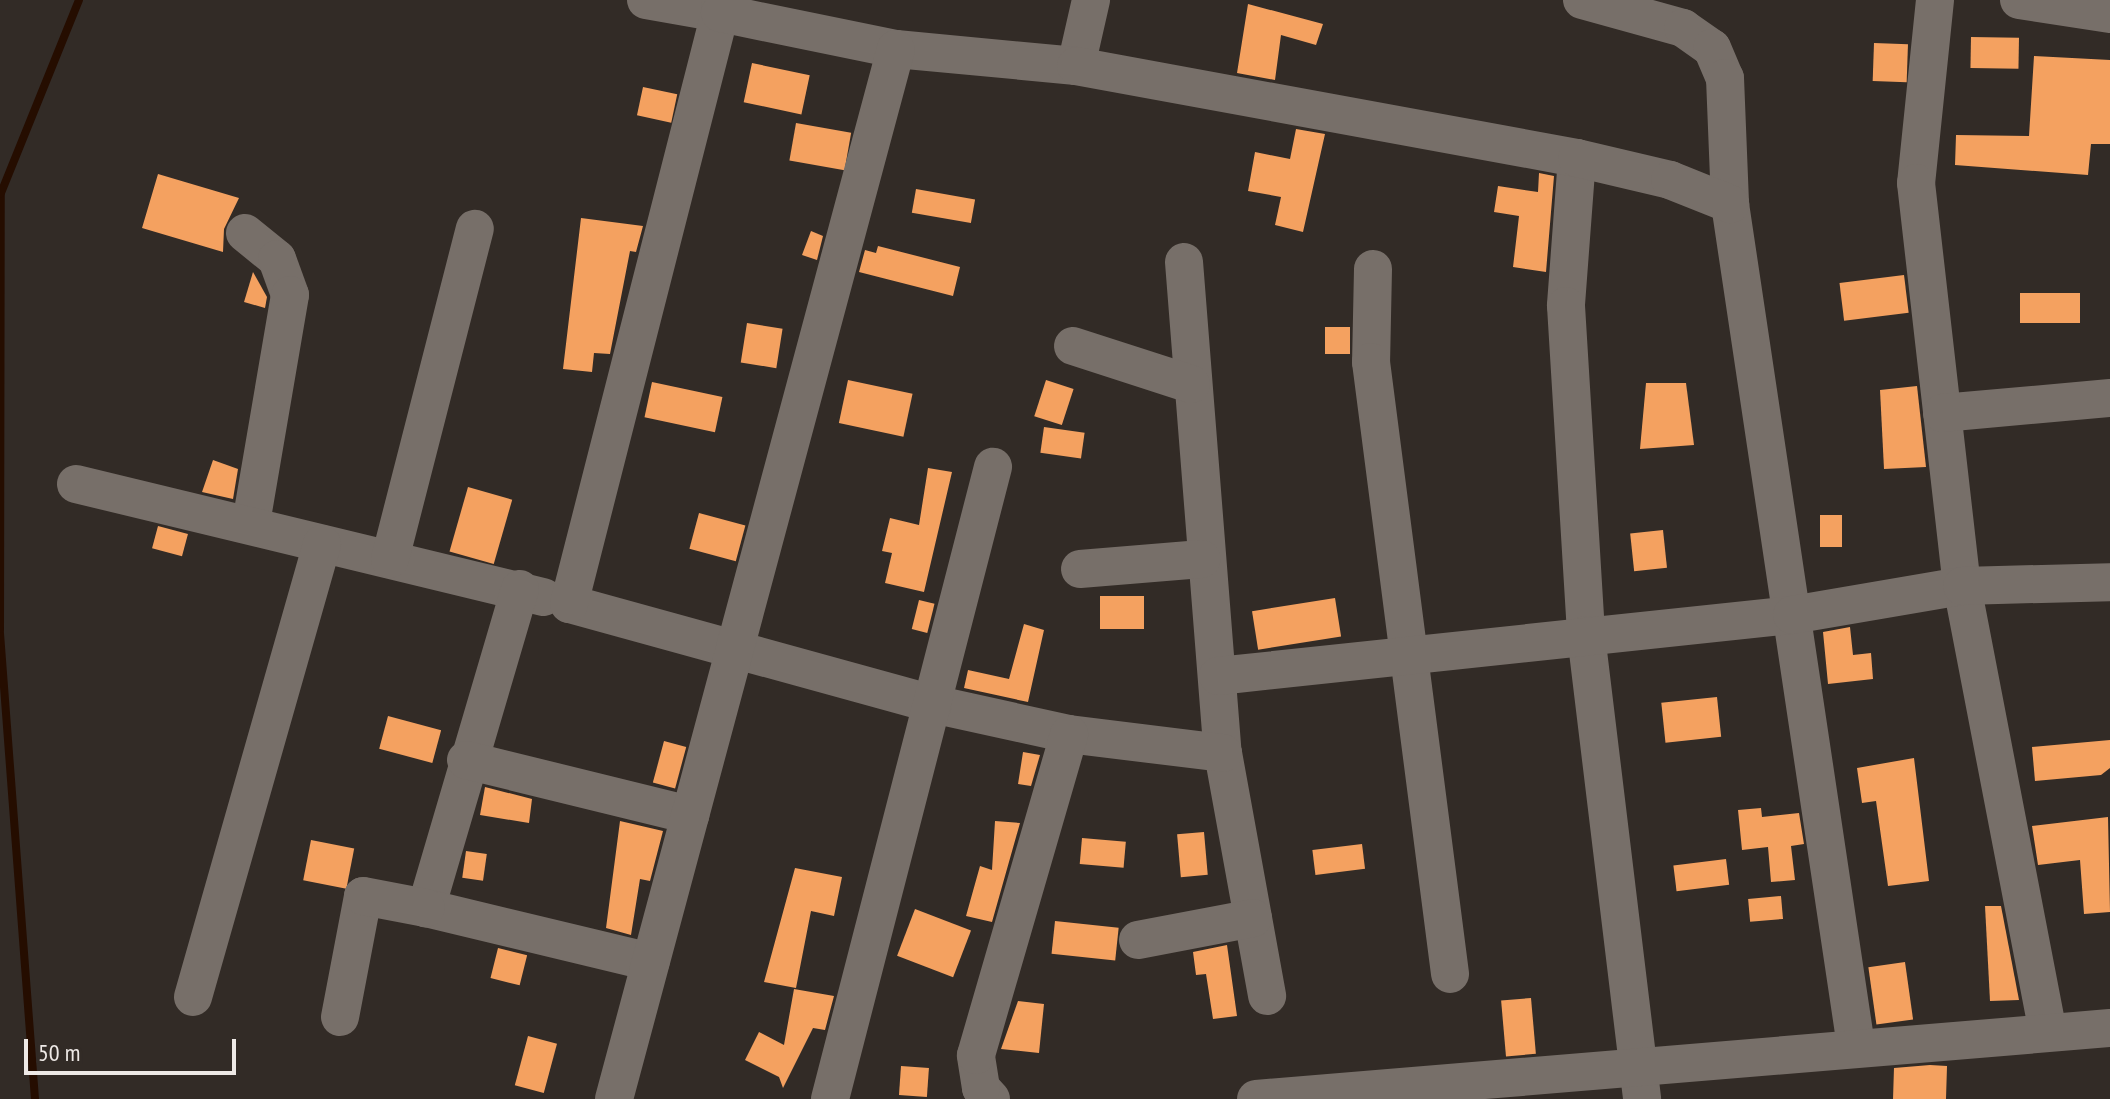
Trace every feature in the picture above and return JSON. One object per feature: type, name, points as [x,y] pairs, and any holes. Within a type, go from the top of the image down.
[{"type":"street","points":[[646,0],[720,6],[896,49],[1076,66],[1577,158],[1730,204]]},
{"type":"street","points":[[1076,66],[1091,0]]},
{"type":"street","points":[[1582,0],[1683,28],[1712,48],[1725,78],[1730,204],[1856,1046]]},
{"type":"street","points":[[1935,0],[1916,183],[1962,586],[2048,1032]]},
{"type":"street","points":[[2019,0],[2110,14]]},
{"type":"street","points":[[569,604],[720,6]]},
{"type":"street","points":[[614,1099],[690,815],[739,653],[896,49]]},
{"type":"street","points":[[1577,158],[1566,306],[1586,635],[1639,1082]]},
{"type":"street","points":[[390,559],[475,229]]},
{"type":"street","points":[[245,233],[277,259],[290,295],[251,524]]},
{"type":"street","points":[[1184,262],[1202,559],[1218,676],[1223,753],[1267,996]]},
{"type":"street","points":[[1373,269],[1371,362],[1404,656],[1450,974]]},
{"type":"street","points":[[1073,346],[1191,384]]},
{"type":"street","points":[[1942,413],[2110,398]]},
{"type":"street","points":[[830,1099],[993,467]]},
{"type":"street","points":[[76,484],[520,589],[739,653],[933,704],[1069,734],[1223,753]]},
{"type":"street","points":[[193,997],[322,544]]},
{"type":"street","points":[[1080,569],[1202,559]]},
{"type":"street","points":[[1218,676],[1792,615],[1962,586],[2110,582]]},
{"type":"street","points":[[426,908],[466,760],[520,589]]},
{"type":"street","points":[[991,1099],[981,1088],[976,1055],[1069,734]]},
{"type":"street","points":[[466,760],[690,815]]},
{"type":"street","points":[[340,1017],[363,896],[651,962]]},
{"type":"street","points":[[1138,940],[1253,918]]},
{"type":"street","points":[[1256,1099],[1639,1082],[1856,1046],[2110,1028]]},
{"type":"building","points":[[1248,4],[1323,24],[1316,45],[1281,35],[1275,80],[1237,73]]},
{"type":"building","points":[[1971,37],[2019,38],[2018,69],[1970,68]]},
{"type":"building","points":[[1874,43],[1908,44],[1907,82],[1873,81]]},
{"type":"building","points":[[2034,56],[2110,60],[2110,144],[2091,144],[2088,175],[1955,165],[1956,135],[2029,136]]},
{"type":"building","points":[[752,63],[810,75],[801,114],[744,102]]},
{"type":"building","points":[[643,87],[677,94],[671,123],[637,115]]},
{"type":"building","points":[[796,123],[851,133],[845,170],[789,160]]},
{"type":"building","points":[[1296,129],[1325,134],[1303,232],[1275,225],[1281,197],[1248,191],[1255,152],[1290,159]]},
{"type":"building","points":[[1539,173],[1554,176],[1546,272],[1513,267],[1519,216],[1494,212],[1498,186],[1538,192]]},
{"type":"building","points":[[158,174],[239,198],[224,229],[223,252],[142,228]]},
{"type":"building","points":[[916,189],[975,199],[971,223],[912,213]]},
{"type":"building","points":[[581,218],[643,226],[636,252],[630,251],[610,354],[594,353],[592,372],[563,369]]},
{"type":"building","points":[[811,231],[823,236],[817,260],[802,255]]},
{"type":"building","points":[[878,246],[960,267],[953,296],[859,272],[865,250],[876,253]]},
{"type":"building","points":[[253,272],[267,297],[265,308],[244,302]]},
{"type":"building","points":[[1904,275],[1909,313],[1844,321],[1839,283]]},
{"type":"building","points":[[2020,293],[2080,293],[2080,323],[2020,323]]},
{"type":"building","points":[[747,323],[783,329],[776,368],[741,363]]},
{"type":"building","points":[[1325,327],[1350,327],[1350,354],[1325,354]]},
{"type":"building","points":[[848,380],[913,394],[903,437],[839,423]]},
{"type":"building","points":[[1046,380],[1074,389],[1062,425],[1034,416]]},
{"type":"building","points":[[652,382],[722,397],[715,432],[645,417]]},
{"type":"building","points":[[1646,383],[1686,383],[1694,445],[1640,449]]},
{"type":"building","points":[[1917,386],[1926,467],[1884,469],[1880,390]]},
{"type":"building","points":[[1044,427],[1085,433],[1081,458],[1040,453]]},
{"type":"building","points":[[213,460],[238,469],[233,499],[202,492]]},
{"type":"building","points":[[928,468],[952,472],[924,592],[885,583],[892,553],[882,551],[890,518],[919,525]]},
{"type":"building","points":[[468,487],[512,500],[494,564],[450,551]]},
{"type":"building","points":[[699,513],[745,525],[736,561],[689,549]]},
{"type":"building","points":[[1820,515],[1842,515],[1842,547],[1820,547]]},
{"type":"building","points":[[158,526],[188,534],[182,556],[152,548]]},
{"type":"building","points":[[1663,530],[1667,568],[1634,571],[1630,533]]},
{"type":"building","points":[[1100,596],[1144,596],[1144,629],[1100,629]]},
{"type":"building","points":[[1335,598],[1341,637],[1258,650],[1252,611]]},
{"type":"building","points":[[919,600],[935,604],[927,633],[912,629]]},
{"type":"building","points":[[1024,624],[1044,630],[1028,702],[964,688],[968,670],[1009,679]]},
{"type":"building","points":[[1850,627],[1853,655],[1871,653],[1873,679],[1828,684],[1823,632]]},
{"type":"building","points":[[1717,697],[1721,737],[1665,743],[1661,703]]},
{"type":"building","points":[[388,716],[441,730],[432,763],[379,749]]},
{"type":"building","points":[[2110,740],[2110,768],[2101,775],[2035,781],[2032,747]]},
{"type":"building","points":[[664,741],[686,747],[675,788],[653,783]]},
{"type":"building","points":[[1023,752],[1040,755],[1031,786],[1018,784]]},
{"type":"building","points":[[1914,758],[1929,881],[1888,886],[1876,801],[1862,803],[1857,768]]},
{"type":"building","points":[[485,787],[532,799],[529,823],[480,815]]},
{"type":"building","points":[[1761,808],[1762,817],[1799,813],[1804,844],[1791,846],[1795,880],[1771,882],[1768,847],[1742,850],[1738,810]]},
{"type":"building","points":[[2108,817],[2110,912],[2084,914],[2080,860],[2038,865],[2032,826]]},
{"type":"building","points":[[620,821],[663,831],[650,881],[640,879],[631,935],[606,928]]},
{"type":"building","points":[[995,821],[1020,823],[992,922],[966,916],[980,866],[992,870]]},
{"type":"building","points":[[1204,832],[1208,875],[1181,877],[1177,834]]},
{"type":"building","points":[[1082,838],[1126,842],[1124,868],[1080,864]]},
{"type":"building","points":[[311,840],[354,848],[346,889],[303,880]]},
{"type":"building","points":[[1362,844],[1365,869],[1315,875],[1312,850]]},
{"type":"building","points":[[466,851],[487,854],[483,881],[462,878]]},
{"type":"building","points":[[1726,859],[1729,885],[1677,891],[1673,865]]},
{"type":"building","points":[[795,868],[842,877],[834,916],[811,911],[796,988],[764,982]]},
{"type":"building","points":[[1781,896],[1783,919],[1750,922],[1748,899]]},
{"type":"building","points":[[1985,906],[2001,906],[2019,1000],[1990,1001]]},
{"type":"building","points":[[915,909],[971,931],[953,977],[897,956]]},
{"type":"building","points":[[1055,921],[1119,928],[1115,961],[1052,954]]},
{"type":"building","points":[[1227,945],[1237,1016],[1213,1019],[1206,974],[1196,975],[1193,952]]},
{"type":"building","points":[[498,948],[527,955],[520,985],[491,978]]},
{"type":"building","points":[[1905,962],[1913,1019],[1876,1025],[1868,967]]},
{"type":"building","points":[[794,989],[834,996],[825,1030],[813,1028],[783,1088],[779,1077],[745,1060],[759,1032],[784,1045]]},
{"type":"building","points":[[1531,998],[1536,1054],[1506,1056],[1501,1001]]},
{"type":"building","points":[[1018,1001],[1044,1004],[1039,1053],[1001,1049]]},
{"type":"building","points":[[528,1036],[557,1044],[544,1093],[515,1085]]},
{"type":"building","points":[[901,1066],[929,1068],[927,1097],[899,1095]]},
{"type":"building","points":[[1947,1066],[1946,1099],[1893,1099],[1894,1068]]},
{"type":"waterway","points":[[35,1099],[0,629],[1,193],[79,0]]}]
